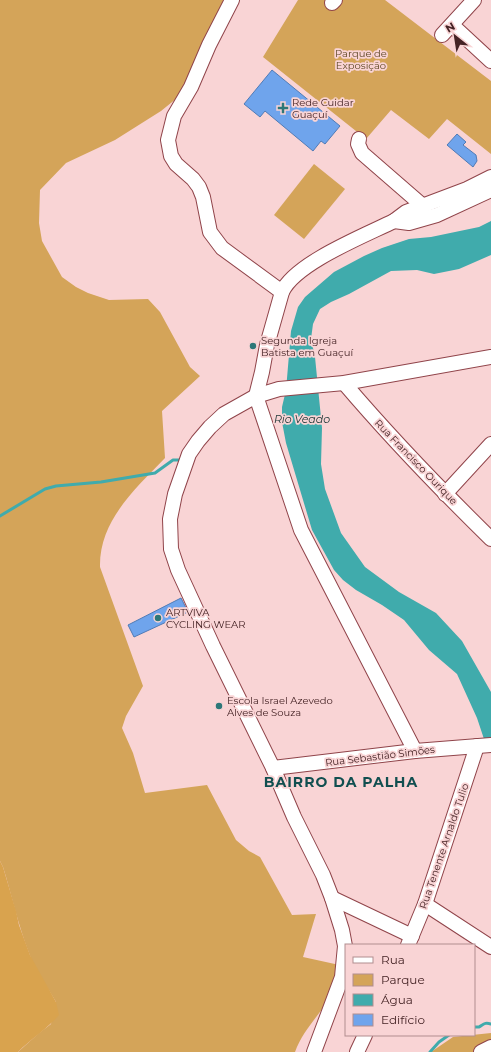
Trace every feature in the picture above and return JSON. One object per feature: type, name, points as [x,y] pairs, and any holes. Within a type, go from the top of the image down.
[{"type":"street","points":[[232,0],[209,46],[194,82],[174,116],[168,140],[170,156],[199,187],[203,197],[210,232],[215,240],[222,248],[282,292]]},
{"type":"street","points":[[474,0],[447,30],[491,61]]},
{"type":"street","points":[[359,139],[358,144],[362,153],[423,206]]},
{"type":"street","points":[[415,750],[301,530],[256,396],[267,345],[282,292],[285,286],[297,273],[314,261],[394,221],[406,212],[467,189],[491,176]]},
{"type":"street","points":[[394,221],[409,223],[437,216],[491,190]]},
{"type":"street","points":[[314,1052],[342,977],[345,960],[345,946],[342,930],[323,875],[294,817],[273,768],[210,640],[178,570],[171,549],[170,519],[175,494],[189,454],[202,436],[224,414],[256,396],[279,389],[344,383],[491,357]]},
{"type":"street","name":"Rua Francisco Ourique","points":[[344,383],[445,494],[491,539]]},
{"type":"street","points":[[445,494],[491,444]]},
{"type":"street","name":"Rua Sebastião Simões","points":[[273,768],[415,750],[485,746]]},
{"type":"street","name":"Rua Tenente Arnaldo Tulio","points":[[410,941],[485,746]]},
{"type":"street","points":[[332,898],[410,941]]},
{"type":"street","points":[[425,904],[491,947]]},
{"type":"street","points":[[357,1052],[365,1036]]},
{"type":"street","points":[[481,1052],[491,1048]]},
{"type":"green space","points":[[0,0],[229,0],[182,94],[161,111],[115,140],[66,163],[40,190],[39,223],[42,241],[62,277],[88,293],[109,300],[148,299],[160,312],[190,367],[200,376],[162,411],[165,458],[131,494],[121,507],[112,520],[101,550],[100,567],[143,686],[126,716],[122,728],[133,753],[145,793],[207,785],[236,840],[249,851],[260,857],[292,915],[316,914],[303,957],[344,966],[335,988],[324,1007],[306,1032],[295,1052],[18,1052],[51,1024],[56,1002],[32,959],[0,861]]},
{"type":"green space","name":"Parque de Exposição","points":[[298,0],[385,0],[491,81],[491,154],[447,119],[429,139],[391,110],[366,139],[263,57]]},
{"type":"green space","points":[[314,164],[345,189],[304,239],[274,215]]},
{"type":"green space","points":[[491,1033],[491,1052],[431,1052],[453,1037],[475,1036],[475,1035]]},
{"type":"shaded area","points":[[0,861],[19,925],[30,955],[56,1002],[59,1015],[18,1052],[0,1052]]},
{"type":"water","name":"Rio Veado","points":[[491,221],[491,255],[459,269],[434,274],[417,270],[391,271],[320,309],[313,324],[311,339],[315,357],[322,428],[321,464],[325,489],[341,533],[365,567],[399,592],[436,613],[462,641],[491,692],[491,738],[484,739],[477,718],[457,674],[429,650],[404,620],[356,590],[343,580],[334,570],[312,530],[286,443],[282,422],[282,407],[286,390],[291,331],[298,307],[305,297],[334,272],[382,248],[409,239],[431,237],[479,227]]},
{"type":"building","name":"Rede Cuidar Guaçuí","points":[[272,70],[340,126],[325,144],[321,141],[313,151],[265,111],[260,117],[244,104]]},
{"type":"building","points":[[457,134],[466,142],[463,145],[476,155],[477,161],[473,167],[447,145]]},
{"type":"building","name":"ARTVIVA CYCLING WEAR","points":[[181,598],[188,612],[134,637],[128,625]]},
{"type":"waterway","points":[[0,516],[45,489],[56,486],[101,482],[155,473],[173,460],[179,460]]},
{"type":"waterway","points":[[475,1027],[479,1027],[486,1023],[491,1024]]},
{"type":"waterway","points":[[430,1052],[439,1042],[448,1036]]},
{"type":"place","name":"Rede Cuidar Guaçuí","points":[[283,108]]},
{"type":"place","name":"Segunda Igreja Batista em Guaçuí","points":[[253,346]]},
{"type":"place","name":"ARTVIVA CYCLING WEAR","points":[[158,618]]},
{"type":"place","name":"Escola Israel Azevedo Alves de Souza","points":[[219,706]]},
{"type":"district","name":"BAIRRO DA PALHA","points":[[341,782]]}]
